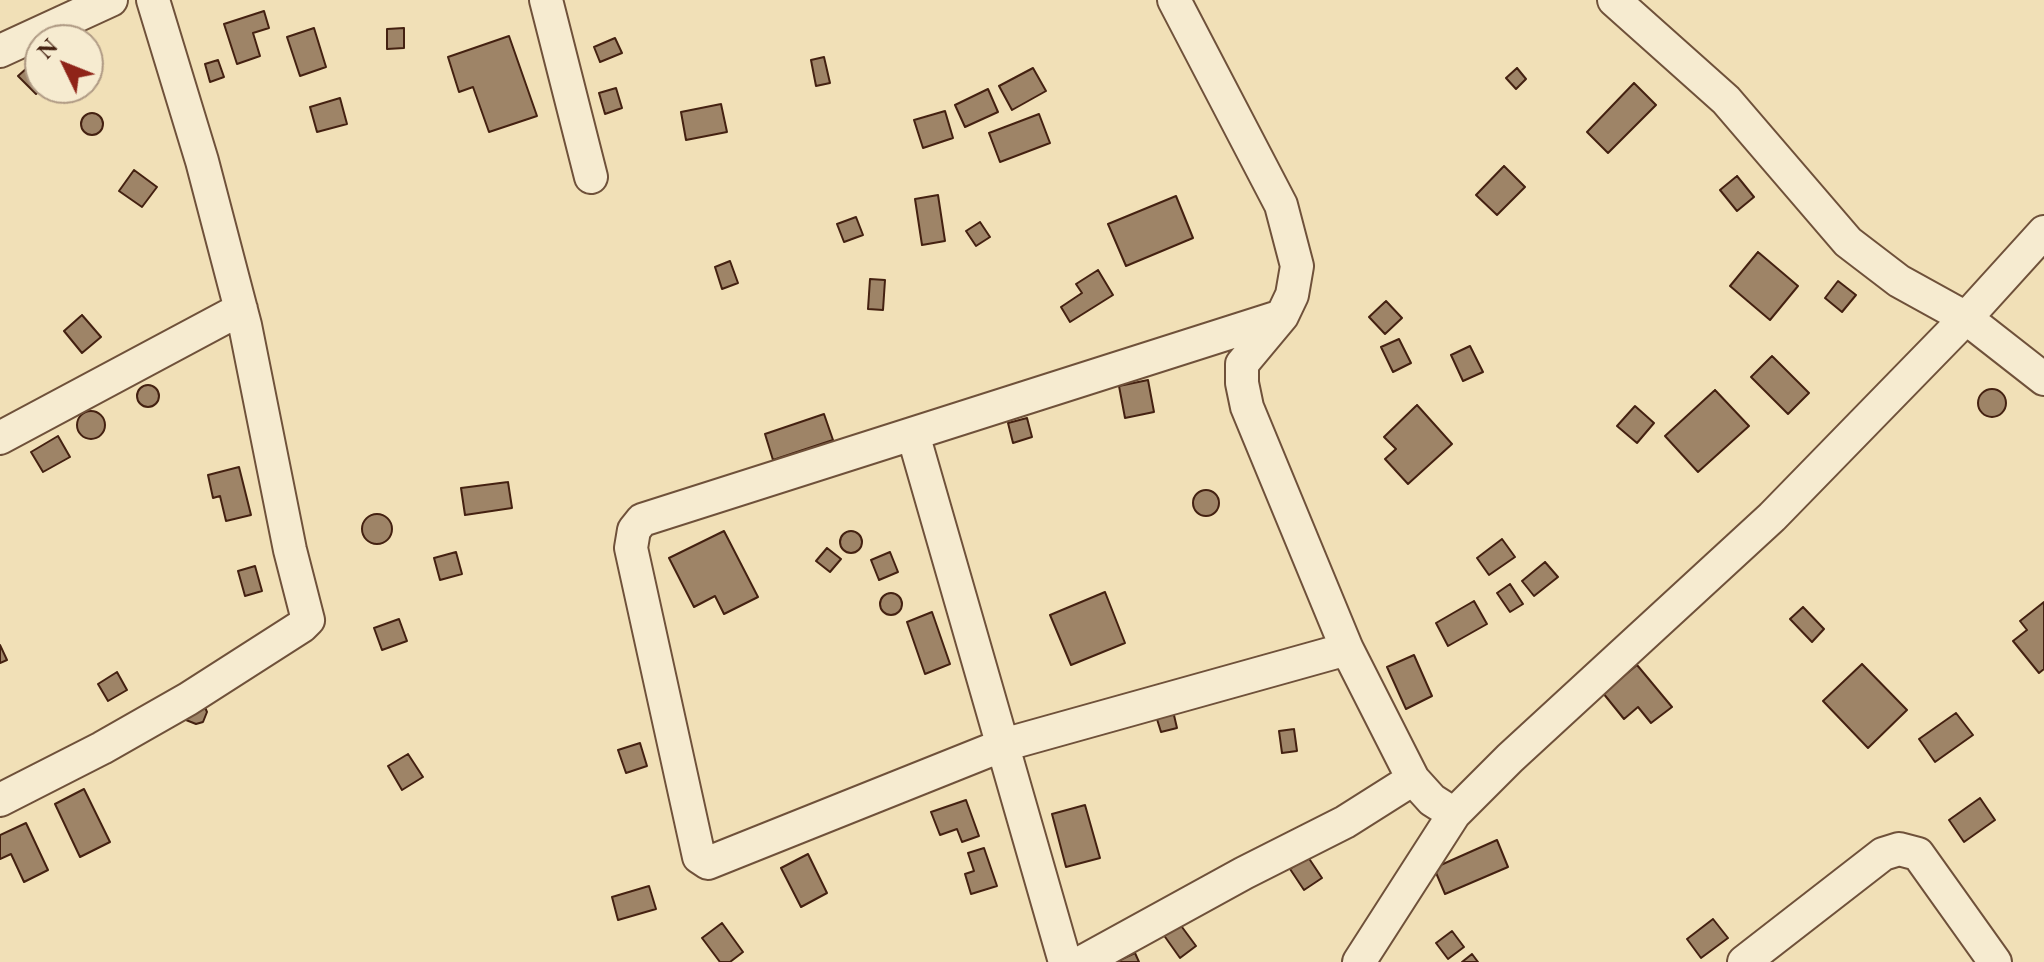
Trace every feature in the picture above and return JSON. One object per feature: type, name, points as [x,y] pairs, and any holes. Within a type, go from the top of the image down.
[{"type":"street","points":[[0,51],[111,0]]},
{"type":"street","points":[[2,793],[102,748],[175,706],[308,620],[290,550],[241,309],[202,161],[153,0]]},
{"type":"street","points":[[546,0],[591,177]]},
{"type":"street","points":[[1174,0],[1281,205],[1297,266],[1292,295],[1282,316],[1242,364],[1247,407],[1347,649],[1413,779],[1432,800],[1454,814]]},
{"type":"street","points":[[1614,0],[1726,100],[1848,242],[1899,281],[1966,318],[2044,379]]},
{"type":"street","points":[[1359,962],[1454,814],[1510,758],[1772,517],[1966,318],[2044,232]]},
{"type":"street","points":[[0,438],[241,309]]},
{"type":"street","points":[[1282,316],[642,520],[634,530],[631,548],[699,857],[703,862],[716,861],[1003,745],[1347,649]]},
{"type":"street","points":[[913,434],[1065,962]]},
{"type":"street","points":[[1082,962],[1345,822],[1413,779]]},
{"type":"street","points":[[1744,962],[1883,854],[1899,849],[1918,854],[1995,962]]},
{"type":"building","points":[[264,11],[269,28],[253,33],[260,56],[237,64],[224,24]]},
{"type":"building","points":[[314,28],[326,67],[300,76],[287,37]]},
{"type":"building","points":[[404,28],[404,48],[387,49],[387,29]]},
{"type":"building","points":[[509,36],[537,116],[489,132],[473,87],[459,92],[448,57]]},
{"type":"building","points":[[615,38],[622,53],[600,62],[594,47]]},
{"type":"building","points":[[824,57],[830,83],[816,86],[811,60]]},
{"type":"building","points":[[218,60],[224,77],[210,82],[205,64]]},
{"type":"building","points":[[1033,68],[1046,91],[1012,110],[999,86]]},
{"type":"building","points":[[1517,68],[1526,79],[1516,89],[1506,78]]},
{"type":"building","points":[[1634,83],[1656,105],[1608,153],[1587,132]]},
{"type":"building","points":[[616,88],[622,108],[605,114],[599,93]]},
{"type":"building","points":[[988,89],[998,112],[965,127],[955,105]]},
{"type":"building","points":[[340,98],[347,124],[317,132],[310,107]]},
{"type":"building","points":[[721,104],[727,132],[686,140],[681,112]]},
{"type":"building","points":[[945,111],[953,138],[923,148],[914,120]]},
{"type":"building","points":[[92,113],[100,116],[103,124],[100,132],[92,135],[84,132],[81,124],[84,116]]},
{"type":"building","points":[[1039,114],[1050,143],[1000,162],[989,133]]},
{"type":"building","points":[[1504,166],[1525,187],[1497,215],[1476,195]]},
{"type":"building","points":[[134,170],[157,187],[142,207],[119,191]]},
{"type":"building","points":[[1737,176],[1754,197],[1737,211],[1720,190]]},
{"type":"building","points":[[938,195],[945,241],[922,245],[915,199]]},
{"type":"building","points":[[1176,196],[1193,238],[1126,266],[1108,224]]},
{"type":"building","points":[[856,217],[863,235],[844,242],[837,224]]},
{"type":"building","points":[[980,222],[990,237],[976,246],[966,231]]},
{"type":"building","points":[[1758,252],[1798,286],[1770,320],[1730,286]]},
{"type":"building","points":[[730,261],[738,283],[722,289],[715,267]]},
{"type":"building","points":[[1098,270],[1113,295],[1070,322],[1061,307],[1082,293],[1076,284]]},
{"type":"building","points":[[870,279],[885,280],[883,310],[868,309]]},
{"type":"building","points":[[1838,281],[1856,295],[1842,312],[1825,298]]},
{"type":"building","points":[[1386,301],[1402,318],[1385,334],[1369,317]]},
{"type":"building","points":[[82,315],[101,337],[82,353],[64,331]]},
{"type":"building","points":[[1399,339],[1411,363],[1393,372],[1381,347]]},
{"type":"building","points":[[1470,346],[1483,372],[1463,381],[1451,355]]},
{"type":"building","points":[[1772,356],[1809,393],[1788,414],[1751,377]]},
{"type":"building","points":[[1148,380],[1154,412],[1125,418],[1119,386]]},
{"type":"building","points":[[148,385],[159,396],[148,407],[137,396]]},
{"type":"building","points":[[1992,389],[2002,393],[2006,403],[2002,413],[1992,417],[1982,413],[1978,403],[1982,393]]},
{"type":"building","points":[[1715,390],[1749,426],[1698,472],[1665,436]]},
{"type":"building","points":[[1417,405],[1452,444],[1408,484],[1385,459],[1396,449],[1384,437]]},
{"type":"building","points":[[1635,406],[1654,423],[1637,443],[1617,426]]},
{"type":"building","points":[[91,411],[101,415],[105,425],[101,435],[91,439],[81,435],[77,425],[81,415]]},
{"type":"building","points":[[824,414],[833,440],[773,460],[765,434]]},
{"type":"building","points":[[1027,418],[1032,437],[1013,443],[1008,423]]},
{"type":"building","points":[[58,436],[70,457],[43,472],[31,452]]},
{"type":"building","points":[[239,467],[251,515],[226,521],[220,496],[213,498],[208,475]]},
{"type":"building","points":[[508,482],[512,508],[465,515],[461,488]]},
{"type":"building","points":[[1206,490],[1215,494],[1219,503],[1215,512],[1206,516],[1197,512],[1193,503],[1197,494]]},
{"type":"building","points":[[377,514],[383,515],[391,523],[391,535],[383,543],[377,544],[371,543],[363,535],[362,529],[363,523],[371,515]]},
{"type":"building","points":[[724,531],[758,597],[724,614],[715,596],[694,607],[669,558]]},
{"type":"building","points":[[851,531],[862,542],[851,553],[840,542]]},
{"type":"building","points":[[1502,539],[1515,557],[1489,575],[1477,558]]},
{"type":"building","points":[[827,548],[841,559],[830,572],[816,561]]},
{"type":"building","points":[[456,552],[462,574],[440,580],[434,558]]},
{"type":"building","points":[[890,552],[898,572],[879,580],[871,560]]},
{"type":"building","points":[[1545,562],[1558,577],[1534,596],[1522,581]]},
{"type":"building","points":[[255,566],[262,591],[245,596],[238,571]]},
{"type":"building","points":[[1510,584],[1523,604],[1510,612],[1497,593]]},
{"type":"building","points":[[1105,592],[1125,643],[1071,665],[1050,615]]},
{"type":"building","points":[[891,593],[902,604],[891,615],[880,604]]},
{"type":"building","points":[[1474,601],[1487,624],[1448,646],[1436,623]]},
{"type":"building","points":[[2044,602],[2044,669],[2039,673],[2013,641],[2027,630],[2020,621]]},
{"type":"building","points":[[1803,607],[1824,629],[1812,642],[1790,619]]},
{"type":"building","points":[[932,612],[950,664],[925,674],[907,622]]},
{"type":"building","points":[[399,619],[407,641],[382,650],[374,628]]},
{"type":"building","points":[[0,645],[7,660],[0,663]]},
{"type":"building","points":[[1414,655],[1432,696],[1406,709],[1387,667]]},
{"type":"building","points":[[1862,664],[1907,710],[1868,748],[1823,701]]},
{"type":"building","points":[[1637,665],[1672,707],[1651,723],[1638,707],[1624,719],[1603,693]]},
{"type":"building","points":[[117,672],[127,690],[108,701],[98,684]]},
{"type":"building","points":[[204,705],[207,712],[203,722],[196,724],[186,720],[185,716]]},
{"type":"building","points":[[1173,711],[1177,728],[1161,732],[1156,716]]},
{"type":"building","points":[[1956,713],[1973,735],[1935,762],[1919,739]]},
{"type":"building","points":[[1294,729],[1297,751],[1282,753],[1279,731]]},
{"type":"building","points":[[640,743],[647,766],[626,773],[618,750]]},
{"type":"building","points":[[408,754],[423,777],[402,790],[388,766]]},
{"type":"building","points":[[84,789],[110,842],[80,857],[55,804]]},
{"type":"building","points":[[1980,798],[1995,820],[1964,842],[1949,820]]},
{"type":"building","points":[[966,800],[979,836],[962,842],[957,829],[940,835],[931,812]]},
{"type":"building","points":[[1085,805],[1100,858],[1066,867],[1052,814]]},
{"type":"building","points":[[26,823],[48,870],[24,882],[11,854],[0,859],[0,835]]},
{"type":"building","points":[[1497,840],[1508,867],[1445,894],[1434,868]]},
{"type":"building","points":[[984,848],[997,886],[971,894],[965,874],[974,871],[968,853]]},
{"type":"building","points":[[808,854],[827,893],[801,907],[781,868]]},
{"type":"building","points":[[1308,857],[1322,878],[1304,890],[1290,869]]},
{"type":"building","points":[[649,886],[656,909],[618,920],[612,897]]},
{"type":"building","points":[[1713,919],[1728,938],[1701,958],[1687,939]]},
{"type":"building","points":[[722,923],[743,952],[730,962],[720,962],[702,938]]},
{"type":"building","points":[[1179,923],[1196,946],[1180,958],[1163,934]]},
{"type":"building","points":[[1452,931],[1464,947],[1448,959],[1436,943]]},
{"type":"building","points":[[1135,953],[1139,962],[1116,962]]},
{"type":"building","points":[[1472,954],[1478,962],[1462,962]]}]
